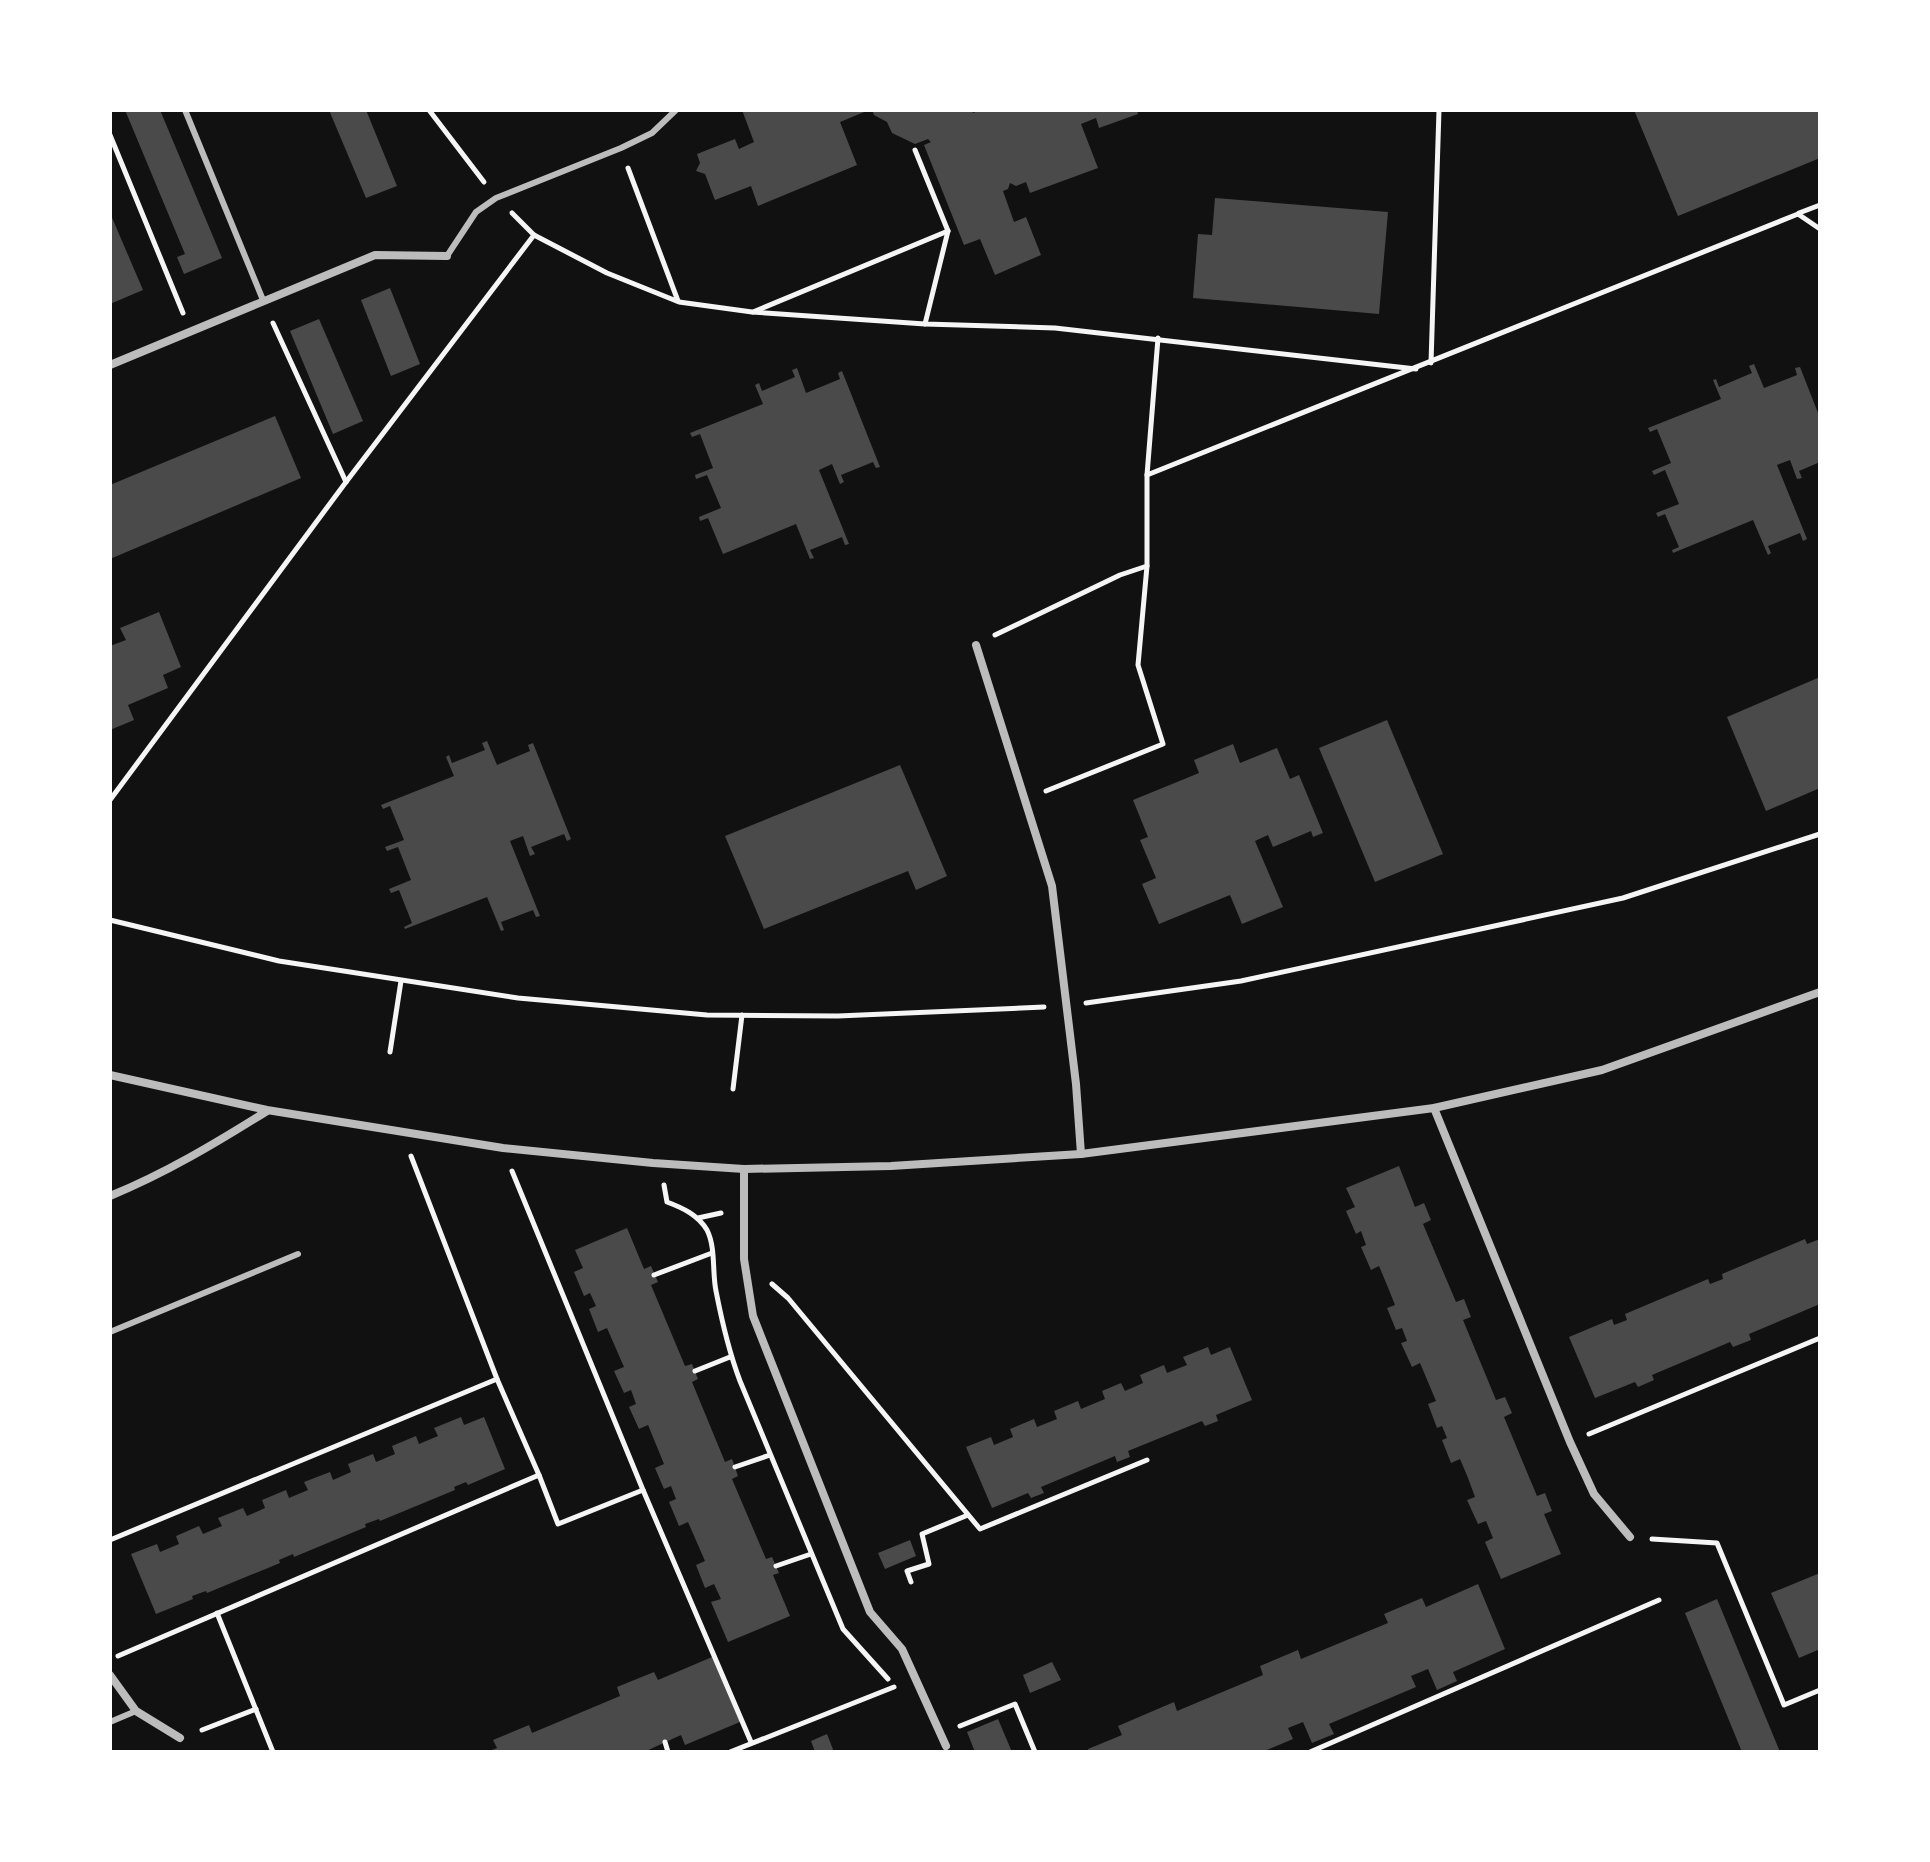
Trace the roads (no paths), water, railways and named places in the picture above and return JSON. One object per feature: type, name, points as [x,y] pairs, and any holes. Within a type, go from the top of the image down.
[{"type":"street","points":[[110,365],[375,255],[447,256]]},
{"type":"street","points":[[976,645],[1052,886],[1076,1084],[1081,1154]]},
{"type":"street","points":[[110,1075],[267,1110],[503,1148],[744,1169],[891,1166],[1081,1154],[1434,1108],[1602,1070],[1820,992]]},
{"type":"street","points":[[1434,1108],[1570,1442],[1594,1494],[1630,1537]]},
{"type":"street","points":[[110,1196],[154,1177],[220,1141],[267,1110]]},
{"type":"street","points":[[744,1169],[744,1259],[753,1316],[870,1612],[902,1649],[946,1746]]},
{"type":"street","points":[[110,1675],[136,1711],[180,1738]]},
{"type":"lane","points":[[185,110],[263,300]]},
{"type":"lane","points":[[447,256],[476,212],[496,198],[652,133],[676,110]]},
{"type":"lane","points":[[110,1332],[298,1254]]},
{"type":"lane","points":[[110,1722],[136,1711]]}]
